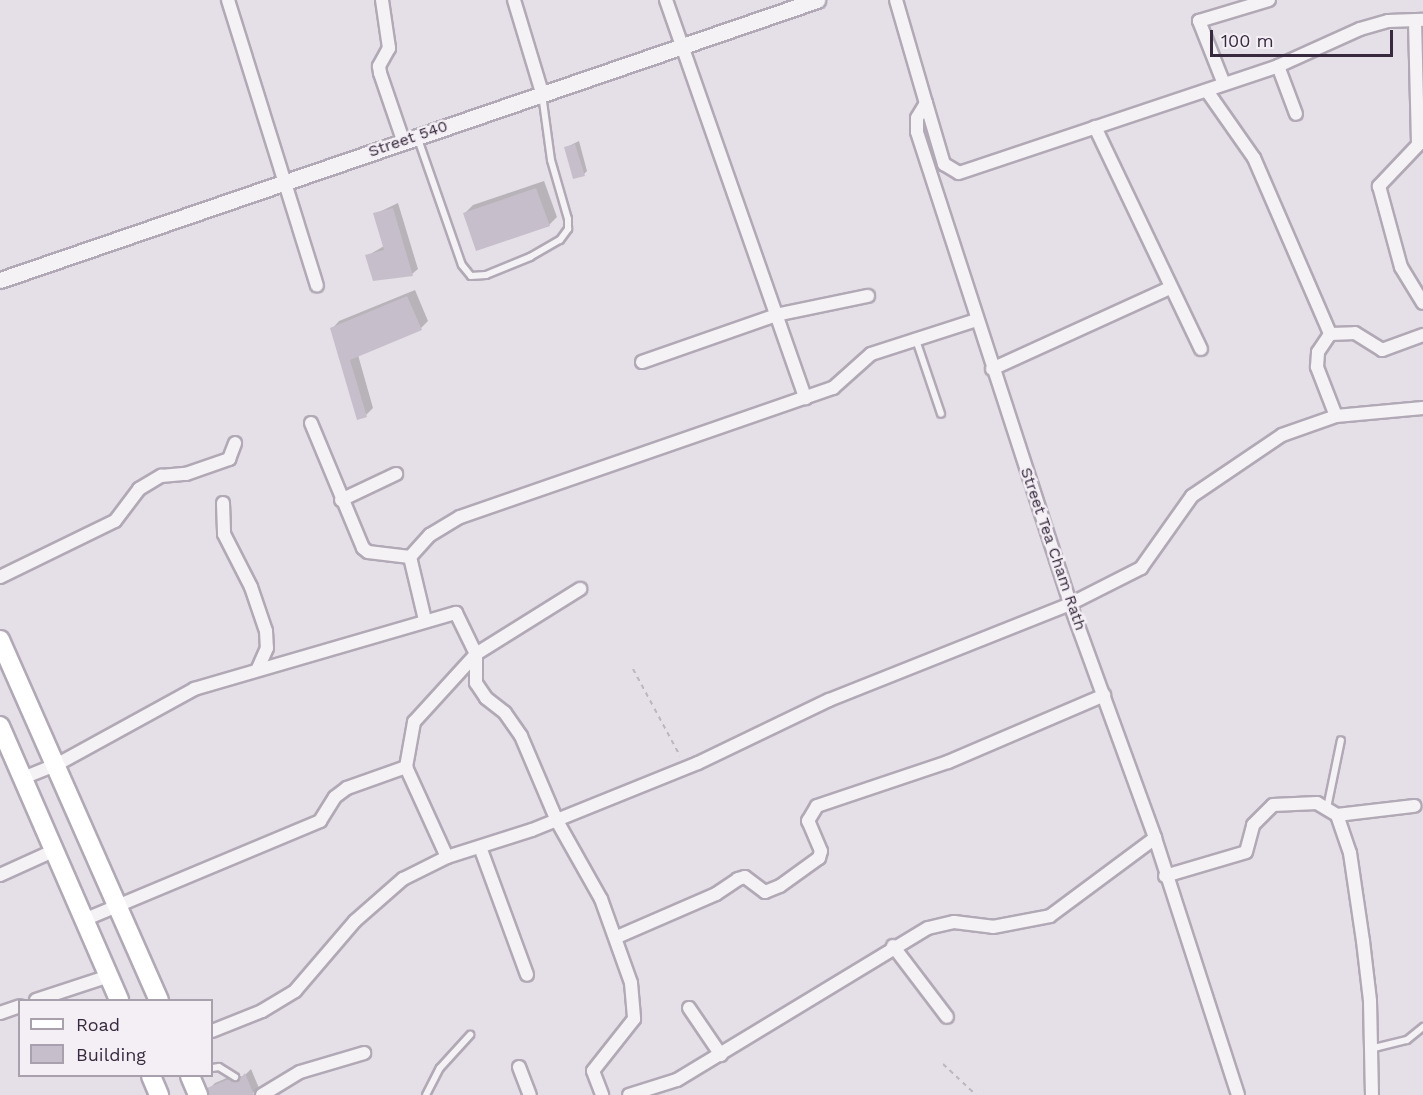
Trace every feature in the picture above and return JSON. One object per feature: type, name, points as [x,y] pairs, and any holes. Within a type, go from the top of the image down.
[{"type":"main road","points":[[0,640],[159,999]]},
{"type":"main road","points":[[1,731],[86,920],[119,999]]},
{"type":"main road","points":[[151,1077],[159,1095]]},
{"type":"main road","points":[[190,1077],[198,1095]]},
{"type":"street","points":[[228,0],[282,181],[317,285]]},
{"type":"street","points":[[382,0],[389,48],[379,66],[380,73],[410,138]]},
{"type":"street","points":[[514,0],[542,93]]},
{"type":"street","points":[[666,0],[805,398]]},
{"type":"street","name":"Street 540","points":[[0,280],[282,181],[817,0]]},
{"type":"street","points":[[896,0],[944,165],[953,172],[1207,91],[1278,66],[1360,29],[1388,21],[1419,20],[1418,145],[1379,186],[1401,267],[1423,303]]},
{"type":"street","points":[[1224,84],[1199,21],[1269,0]]},
{"type":"street","points":[[1278,66],[1296,114]]},
{"type":"street","points":[[1207,91],[1254,159],[1330,334]]},
{"type":"street","name":"Street Tea Cham Rath","points":[[926,103],[917,118],[917,132],[976,320],[1071,604],[1155,838],[1165,876],[1238,1095]]},
{"type":"street","points":[[1095,127],[1201,349]]},
{"type":"street","points":[[992,369],[1170,288]]},
{"type":"street","points":[[642,362],[776,315],[868,296]]},
{"type":"street","points":[[410,557],[430,535],[460,517],[805,398],[838,385],[855,364],[871,354],[915,337],[976,320]]},
{"type":"street","points":[[1330,334],[1355,333],[1382,350],[1423,335]]},
{"type":"street","points":[[1330,334],[1318,352],[1317,367],[1336,416]]},
{"type":"street","points":[[213,1031],[262,1011],[295,991],[363,914],[403,879],[447,857],[557,820],[686,768],[830,700],[1071,604],[1141,567],[1192,496],[1282,435],[1336,416],[1423,408]]},
{"type":"street","points":[[311,423],[340,500],[363,548],[368,552],[410,557]]},
{"type":"street","points":[[0,577],[115,521],[139,489],[161,476],[186,474],[229,459],[235,443]]},
{"type":"street","points":[[340,500],[396,474]]},
{"type":"street","points":[[223,503],[224,534],[252,587],[266,631],[267,648],[258,668]]},
{"type":"street","points":[[410,557],[424,620]]},
{"type":"street","points":[[447,857],[406,767],[414,722],[476,654],[580,590]]},
{"type":"street","points":[[23,778],[56,765],[194,689],[258,668],[424,620],[456,613],[476,654],[476,683],[486,698],[505,713],[521,736],[557,820],[601,899],[617,937],[635,1010],[630,1028],[593,1071],[602,1095]]},
{"type":"street","points":[[617,937],[716,894],[738,879],[745,877],[765,892],[780,886],[819,858],[821,851],[808,821],[818,806],[948,762],[1104,695]]},
{"type":"street","points":[[86,920],[320,821],[335,797],[347,788],[406,767]]},
{"type":"street","points":[[1165,876],[1246,852],[1253,825],[1273,805],[1317,803],[1332,812],[1414,806]]},
{"type":"street","points":[[1332,812],[1350,853],[1363,941],[1370,1001],[1372,1095]]},
{"type":"street","points":[[629,1095],[664,1086],[721,1055],[893,946],[928,928],[954,922],[993,927],[1050,916],[1155,838]]},
{"type":"street","points":[[480,847],[527,975]]},
{"type":"street","points":[[0,875],[55,850]]},
{"type":"street","points":[[893,946],[947,1017]]},
{"type":"street","points":[[39,999],[109,976]]},
{"type":"street","points":[[0,1013],[18,1007]]},
{"type":"street","points":[[689,1008],[721,1055]]},
{"type":"street","points":[[262,1095],[300,1072],[364,1053]]},
{"type":"street","points":[[519,1067],[530,1095]]},
{"type":"lane","points":[[410,138],[462,265],[471,276],[486,274],[530,257],[560,240],[568,229],[568,219],[551,160],[542,93]]},
{"type":"lane","points":[[915,337],[940,414]]},
{"type":"lane","points":[[1332,812],[1341,740]]},
{"type":"lane","points":[[1370,1049],[1407,1040],[1423,1027]]},
{"type":"lane","points":[[426,1095],[440,1068],[470,1035]]},
{"type":"lane","points":[[213,1068],[219,1067],[235,1077]]},
{"type":"path","points":[[633,669],[686,768]]},
{"type":"path","points":[[943,1064],[976,1095]]},
{"type":"building","points":[[575,144],[585,176],[573,179],[564,147]]},
{"type":"building","points":[[536,188],[550,226],[476,251],[463,213]]},
{"type":"building","points":[[393,208],[413,276],[373,281],[365,255],[384,250],[373,213]]},
{"type":"building","points":[[407,296],[422,330],[350,360],[367,417],[357,420],[330,328]]},
{"type":"building","points":[[245,1073],[254,1095],[209,1095],[207,1088],[229,1079],[237,1082]]}]
